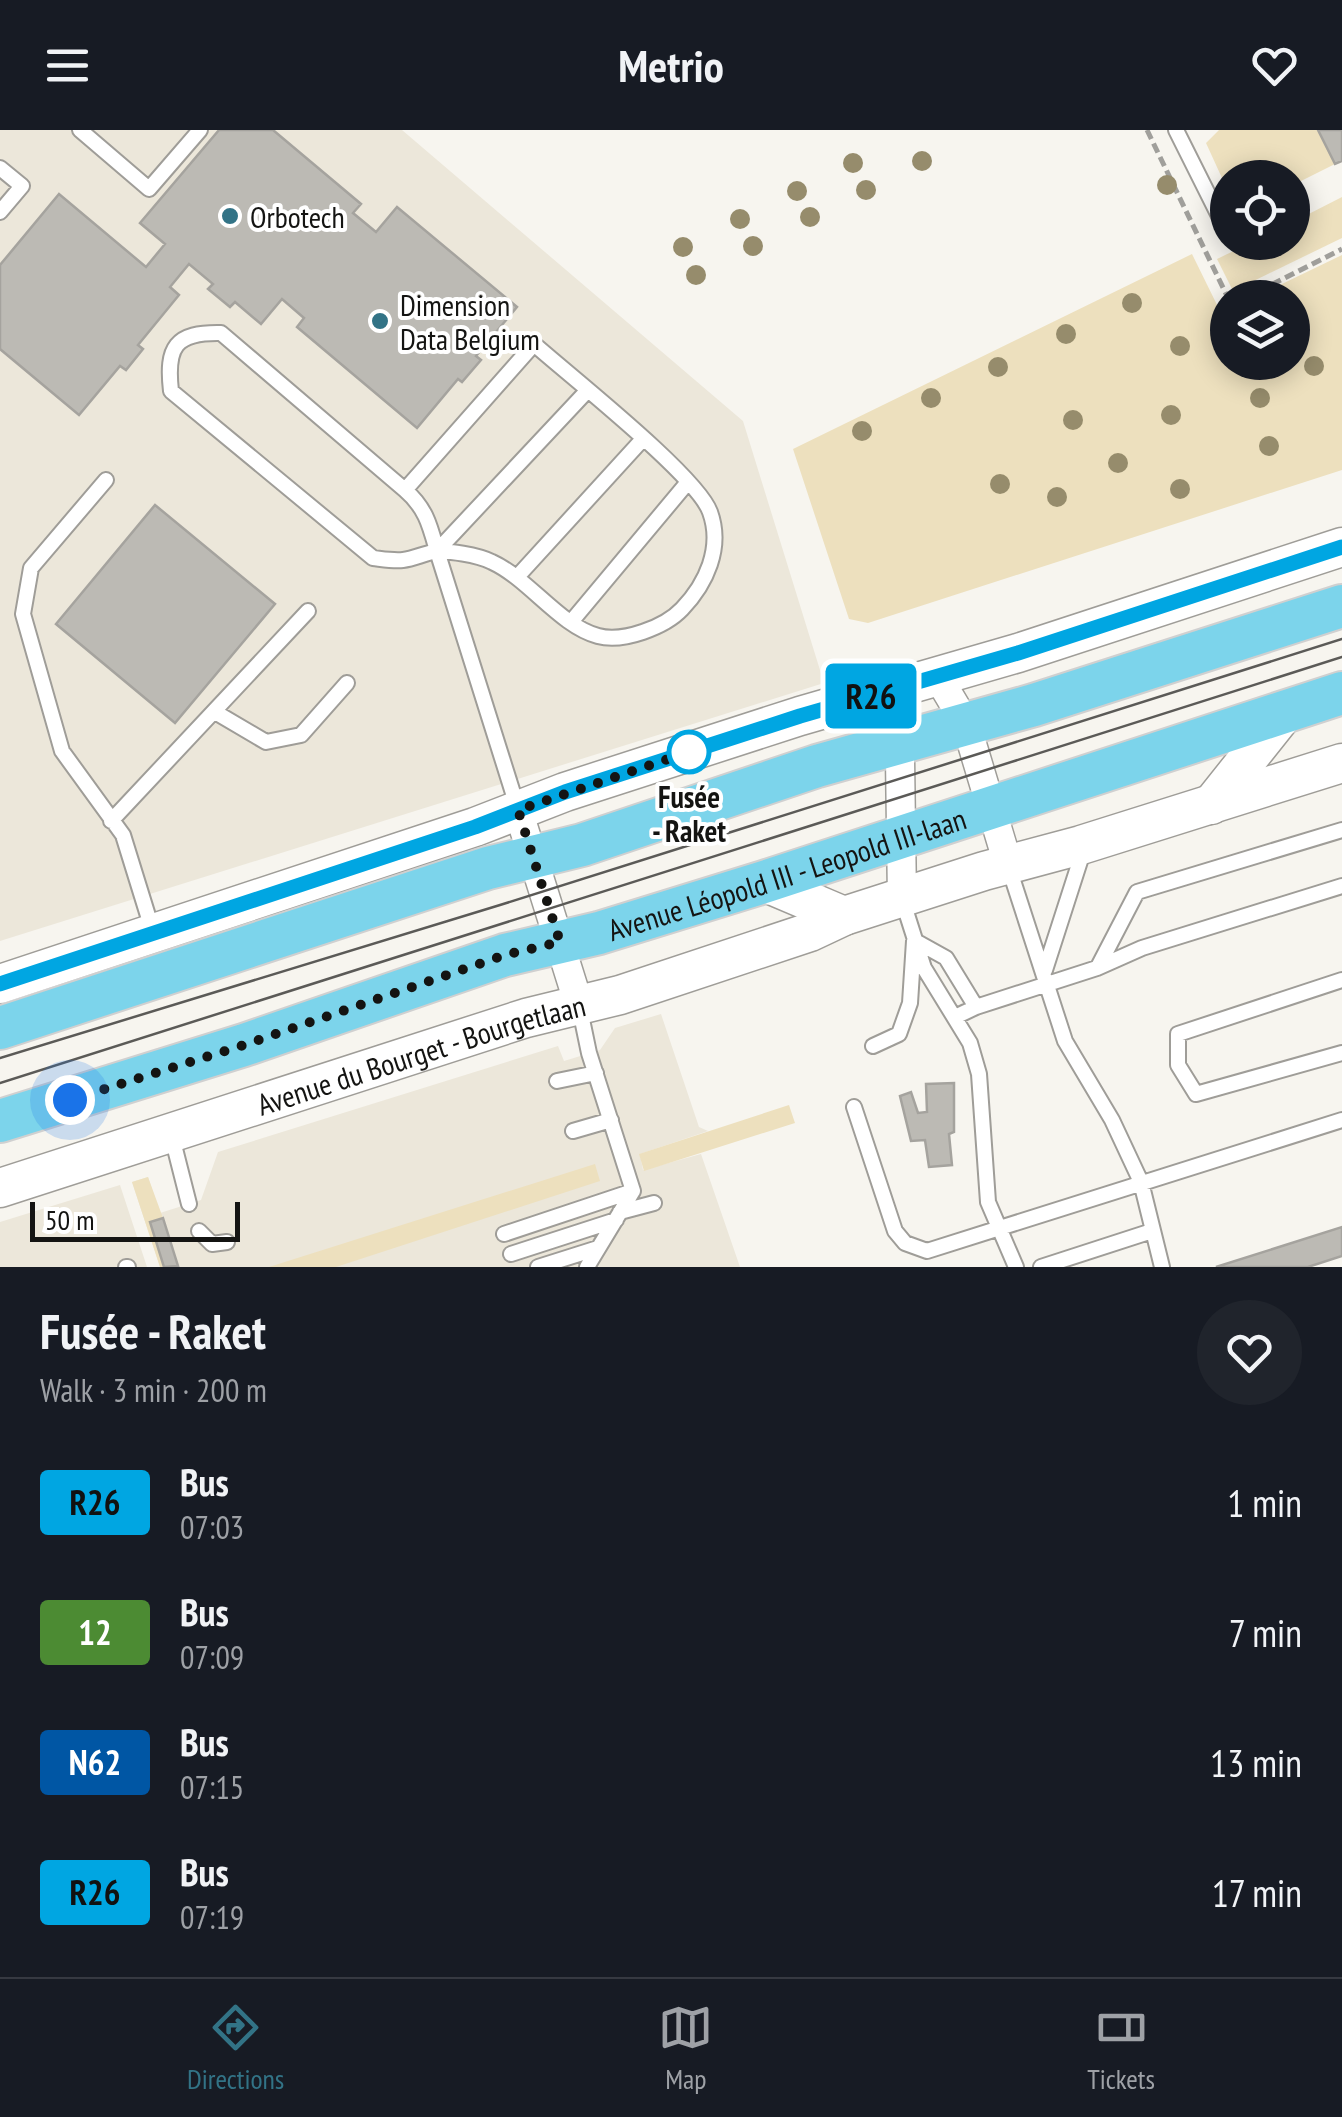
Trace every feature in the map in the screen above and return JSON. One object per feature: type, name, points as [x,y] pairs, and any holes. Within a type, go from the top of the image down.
[{"type":"main road","points":[[0,1028],[488,868],[582,845],[817,766],[966,724],[1342,606]]},
{"type":"main road","name":"Avenue Léopold III - Leopold III-laan","points":[[0,1121],[244,1045],[505,955],[764,882],[1342,693]]},
{"type":"street","points":[[0,984],[565,792],[1342,548]]},
{"type":"street","points":[[938,676],[966,724],[1008,864]]},
{"type":"street","points":[[900,688],[902,899]]},
{"type":"street","points":[[1211,804],[1286,712]]},
{"type":"street","name":"Avenue du Bourget - Bourgetlaan","points":[[0,1188],[526,1018],[620,994],[1008,864],[1342,763]]},
{"type":"street","points":[[518,810],[579,1004]]},
{"type":"street","points":[[764,882],[844,916]]},
{"type":"lane","points":[[80,130],[149,189],[200,130]]},
{"type":"lane","points":[[1176,130],[1210,198]]},
{"type":"lane","points":[[0,168],[22,186],[0,212]]},
{"type":"lane","points":[[405,490],[534,344],[688,482],[710,512],[714,545],[710,568],[699,592],[674,618],[626,635],[599,637],[571,622],[489,560],[437,551],[402,560],[372,558],[171,391],[168,364],[176,346],[194,333],[220,334],[426,512],[437,551],[518,810]]},
{"type":"lane","points":[[437,551],[586,391]]},
{"type":"lane","points":[[517,578],[642,440]]},
{"type":"lane","points":[[106,480],[31,568],[23,614],[62,751],[122,835],[154,932]]},
{"type":"lane","points":[[571,622],[688,482]]},
{"type":"lane","points":[[111,821],[308,611]]},
{"type":"lane","points":[[215,712],[266,742],[301,735],[347,683]]},
{"type":"lane","points":[[1098,968],[1136,892],[1342,830]]},
{"type":"lane","points":[[1047,977],[1081,858],[1081,845]]},
{"type":"lane","points":[[1008,864],[1065,1041],[1112,1120],[1141,1182],[1162,1267]]},
{"type":"lane","points":[[956,1017],[1047,977],[1098,968],[1142,948],[1342,886]]},
{"type":"lane","points":[[902,899],[924,968],[970,1043],[979,1074],[988,1202],[1016,1267]]},
{"type":"lane","points":[[917,939],[946,958],[976,1006]]},
{"type":"lane","points":[[873,1046],[899,1034],[910,1003],[917,939]]},
{"type":"lane","points":[[1342,980],[1178,1034],[1178,1065],[1196,1094],[1342,1053]]},
{"type":"lane","points":[[579,1004],[596,1073],[634,1191]]},
{"type":"lane","points":[[557,1081],[596,1073]]},
{"type":"lane","points":[[854,1107],[895,1230],[905,1243],[928,1250],[1342,1120]]},
{"type":"lane","points":[[573,1131],[611,1120]]},
{"type":"lane","points":[[171,1133],[189,1204]]},
{"type":"lane","points":[[586,1267],[634,1191]]},
{"type":"lane","points":[[504,1234],[634,1191]]},
{"type":"lane","points":[[510,1254],[654,1203]]},
{"type":"lane","points":[[198,1231],[212,1244],[227,1242]]},
{"type":"lane","points":[[1042,1267],[1152,1231]]},
{"type":"lane","points":[[538,1267],[598,1248]]},
{"type":"path","points":[[1147,130],[1219,280]]},
{"type":"path","points":[[1281,280],[1342,250]]},
{"type":"shaded area","points":[[0,130],[402,130],[743,421],[824,683],[0,941]]},
{"type":"shaded area","points":[[1219,130],[1318,130],[1335,164],[1310,176],[1310,160],[1214,160],[1206,143]]},
{"type":"shaded area","points":[[1342,197],[1342,238],[1310,254],[1310,213]]},
{"type":"shaded area","points":[[1192,254],[1210,291],[1210,380],[1310,380],[1310,280],[1290,280],[1342,255],[1342,470],[868,623],[849,619],[793,449]]},
{"type":"shaded area","points":[[1218,260],[1297,260],[1256,280],[1228,280]]},
{"type":"shaded area","points":[[661,1014],[699,1127],[708,1131],[640,1154],[643,1170],[701,1154],[740,1267],[160,1267],[132,1182],[148,1177],[160,1213],[201,1200],[218,1152],[558,1046],[564,1061],[600,1050],[615,1028]]},
{"type":"shaded area","points":[[789,1105],[795,1123],[644,1171],[639,1154]]},
{"type":"shaded area","points":[[595,1164],[600,1181],[336,1267],[269,1267]]},
{"type":"shaded area","points":[[148,1177],[163,1218],[150,1223],[164,1267],[160,1267],[132,1182]]},
{"type":"shaded area","points":[[120,1185],[147,1267],[0,1267],[0,1222]]},
{"type":"building","points":[[219,130],[273,130],[361,204],[353,213],[376,232],[397,207],[517,307],[476,356],[481,360],[462,382],[458,379],[417,428],[297,327],[304,318],[282,299],[261,324],[235,302],[230,307],[208,289],[213,284],[189,264],[170,287],[179,295],[138,345],[143,349],[126,370],[120,366],[79,415],[0,349],[0,265],[59,194],[146,267],[165,244],[140,223]]},
{"type":"building","points":[[1318,130],[1342,130],[1342,161],[1335,164]]},
{"type":"building","points":[[155,505],[275,604],[175,723],[56,624]]},
{"type":"building","points":[[954,1083],[954,1132],[949,1134],[952,1165],[929,1167],[925,1140],[911,1141],[900,1096],[911,1092],[918,1113],[927,1112],[926,1084]]},
{"type":"building","points":[[163,1218],[178,1266],[164,1267],[150,1222]]},
{"type":"building","points":[[1342,1227],[1342,1256],[1308,1267],[1216,1267]]},
{"type":"tram line","points":[[0,1058],[1342,639]]},
{"type":"tram line","points":[[0,1083],[1342,657]]},
{"type":"bus line","name":"R26","points":[[0,984],[475,827],[565,792],[800,716],[1018,653],[1342,547]]},
{"type":"place","name":"Orbotech","points":[[230,216]]},
{"type":"place","name":"Dimension Data Belgium","points":[[380,321]]},
{"type":"place","name":"Fusée - Raket","points":[[689,752]]},
{"type":"route","points":[[70,1100],[505,955],[560,942],[518,810],[689,752]]}]
